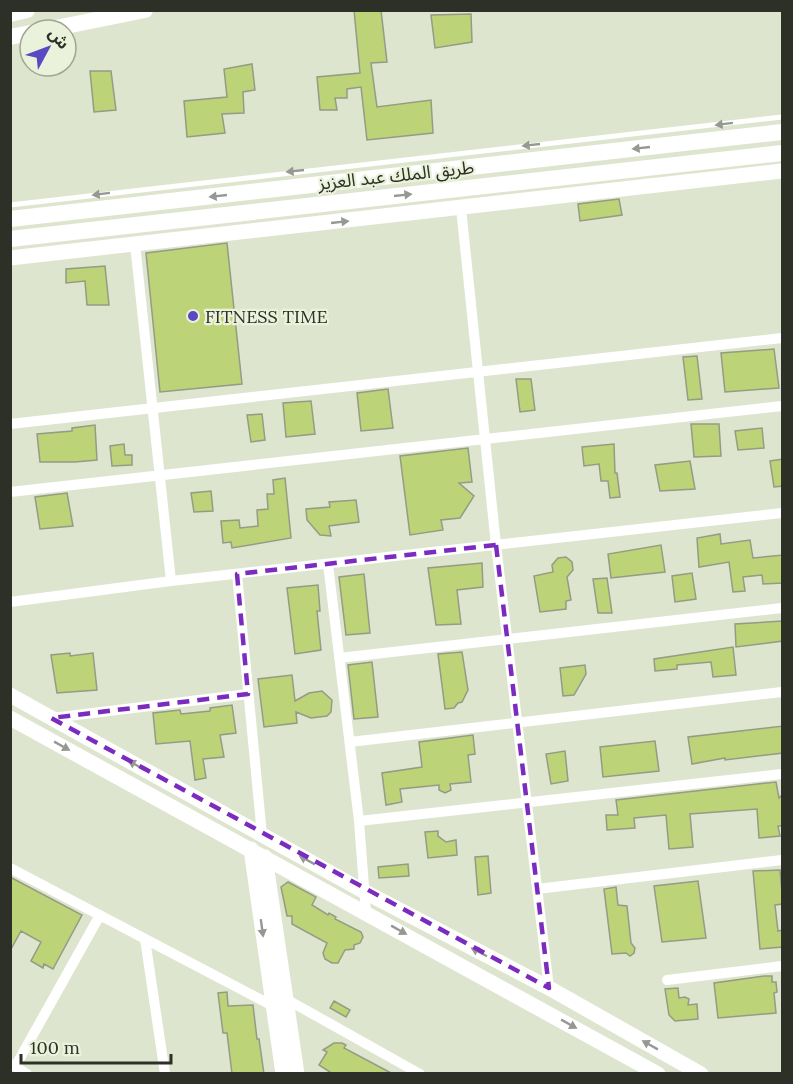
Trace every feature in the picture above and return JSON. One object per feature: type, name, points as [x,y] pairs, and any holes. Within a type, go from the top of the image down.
[{"type":"main road","points":[[10,14],[27,10]]},
{"type":"main road","points":[[78,24],[146,10]]},
{"type":"main road","name":"طريق الملك عبد العزيز","points":[[10,219],[783,132]]},
{"type":"main road","name":"طريق الملك عبد العزيز","points":[[10,239],[783,153]]},
{"type":"street","points":[[10,258],[783,171]]},
{"type":"street","points":[[461,208],[496,545],[549,988]]},
{"type":"street","points":[[135,244],[171,581]]},
{"type":"street","points":[[10,424],[783,338]]},
{"type":"street","points":[[10,492],[783,406]]},
{"type":"street","points":[[10,602],[171,581],[783,513]]},
{"type":"street","points":[[328,564],[359,820],[366,913]]},
{"type":"street","points":[[237,574],[261,835]]},
{"type":"street","points":[[339,658],[783,608]]},
{"type":"street","points":[[350,741],[783,692]]},
{"type":"street","points":[[51,718],[248,694]]},
{"type":"street","points":[[10,695],[365,892],[549,988],[701,1074]]},
{"type":"street","points":[[10,718],[251,849],[640,1068],[658,1074]]},
{"type":"street","points":[[359,820],[783,774]]},
{"type":"street","points":[[251,849],[280,1002],[297,1074]]},
{"type":"street","points":[[265,857],[280,1002],[282,1074]]},
{"type":"street","points":[[537,889],[783,860]]},
{"type":"street","points":[[10,868],[145,939],[280,1002],[420,1074]]},
{"type":"street","points":[[27,1074],[13,1066],[100,915]]},
{"type":"street","points":[[145,939],[165,1074]]},
{"type":"street","points":[[667,980],[783,966]]},
{"type":"lane","points":[[10,205],[783,117]]},
{"type":"highlighted area","points":[[496,545],[549,988],[51,718],[248,694],[237,574]]},
{"type":"building","points":[[354,10],[381,10],[387,62],[371,63],[377,107],[431,100],[433,133],[367,140],[361,87],[347,89],[347,98],[335,98],[337,110],[320,110],[317,77],[360,73]]},
{"type":"building","points":[[471,14],[472,42],[435,48],[431,15]]},
{"type":"building","points":[[252,64],[255,90],[243,92],[244,113],[222,114],[225,133],[187,137],[184,101],[227,97],[224,69]]},
{"type":"building","points":[[90,71],[111,71],[116,110],[94,112]]},
{"type":"building","points":[[619,199],[622,215],[580,221],[578,204]]},
{"type":"building","name":"FITNESS TIME","points":[[227,243],[242,384],[160,392],[146,253]]},
{"type":"building","points":[[105,266],[109,305],[87,305],[85,281],[66,283],[66,269]]},
{"type":"building","points":[[774,349],[779,388],[725,392],[721,353]]},
{"type":"building","points":[[697,356],[702,399],[688,400],[683,357]]},
{"type":"building","points":[[516,379],[531,379],[535,410],[520,412]]},
{"type":"building","points":[[388,389],[393,428],[361,431],[357,393]]},
{"type":"building","points":[[311,401],[315,434],[286,437],[283,403]]},
{"type":"building","points":[[262,414],[265,440],[251,442],[247,415]]},
{"type":"building","points":[[691,424],[719,424],[721,456],[694,457]]},
{"type":"building","points":[[95,425],[97,460],[40,462],[37,434],[72,431],[72,428]]},
{"type":"building","points":[[762,428],[764,448],[738,450],[735,431]]},
{"type":"building","points":[[124,444],[125,455],[132,455],[132,465],[112,466],[110,446]]},
{"type":"building","points":[[614,444],[615,473],[617,473],[620,497],[610,498],[608,481],[601,481],[599,464],[584,466],[582,447]]},
{"type":"building","points":[[468,448],[472,482],[459,483],[474,496],[460,518],[441,520],[443,530],[410,535],[400,456]]},
{"type":"building","points":[[783,459],[783,486],[774,487],[770,461]]},
{"type":"building","points":[[690,461],[695,489],[660,491],[655,465]]},
{"type":"building","points":[[285,478],[291,538],[232,548],[231,542],[223,543],[221,521],[239,520],[240,528],[258,526],[257,510],[268,509],[267,494],[274,494],[273,480]]},
{"type":"building","points":[[211,491],[213,511],[194,512],[191,493]]},
{"type":"building","points":[[67,493],[73,526],[40,529],[35,497]]},
{"type":"building","points":[[356,500],[359,522],[329,526],[331,536],[320,535],[307,520],[306,509],[330,507],[329,502]]},
{"type":"building","points":[[720,534],[721,544],[750,540],[753,558],[783,555],[783,583],[763,584],[762,575],[743,577],[745,591],[733,592],[729,562],[699,567],[697,538]]},
{"type":"building","points":[[661,545],[665,572],[611,578],[608,554]]},
{"type":"building","points":[[566,557],[572,562],[573,570],[567,577],[571,600],[566,601],[566,609],[540,612],[534,576],[553,572],[552,565],[558,558]]},
{"type":"building","points":[[482,563],[483,587],[457,590],[461,624],[436,625],[428,568]]},
{"type":"building","points":[[692,573],[696,599],[675,602],[672,576]]},
{"type":"building","points":[[364,574],[370,633],[346,635],[339,577]]},
{"type":"building","points":[[607,578],[612,613],[598,613],[593,579]]},
{"type":"building","points":[[318,585],[320,611],[317,611],[321,650],[295,654],[287,588]]},
{"type":"building","points":[[783,621],[783,641],[736,647],[735,624]]},
{"type":"building","points":[[733,647],[736,675],[713,677],[711,662],[677,665],[677,669],[655,671],[654,659]]},
{"type":"building","points":[[462,652],[468,690],[462,702],[454,708],[445,709],[438,654]]},
{"type":"building","points":[[70,653],[70,656],[93,653],[97,690],[57,693],[51,655]]},
{"type":"building","points":[[372,662],[378,717],[354,719],[348,665]]},
{"type":"building","points":[[585,665],[586,674],[574,695],[563,696],[560,668]]},
{"type":"building","points":[[292,675],[295,701],[309,693],[322,691],[332,700],[331,712],[327,716],[311,718],[296,712],[297,723],[264,727],[258,679]]},
{"type":"building","points":[[232,705],[236,733],[220,735],[224,757],[203,759],[206,778],[195,780],[190,741],[156,744],[153,713],[180,710],[181,714],[210,711],[210,708]]},
{"type":"building","points":[[783,726],[783,753],[725,760],[725,758],[692,764],[688,737]]},
{"type":"building","points":[[473,735],[475,754],[468,755],[471,782],[450,784],[451,790],[445,793],[439,790],[439,785],[400,789],[402,802],[386,805],[382,773],[422,767],[419,742]]},
{"type":"building","points":[[655,741],[659,771],[603,777],[600,747]]},
{"type":"building","points":[[565,751],[568,781],[551,784],[546,754]]},
{"type":"building","points":[[776,782],[779,798],[783,794],[783,826],[778,826],[780,836],[759,838],[757,809],[690,814],[693,847],[669,849],[666,815],[634,818],[635,828],[607,830],[606,815],[618,815],[616,800]]},
{"type":"building","points":[[438,831],[438,836],[446,842],[456,840],[457,855],[428,858],[425,832]]},
{"type":"building","points":[[488,856],[491,893],[478,895],[475,857]]},
{"type":"building","points":[[408,864],[409,876],[379,878],[378,867]]},
{"type":"building","points":[[780,870],[783,904],[775,905],[778,931],[783,930],[783,947],[760,949],[753,871]]},
{"type":"building","points":[[10,877],[82,915],[53,969],[44,964],[43,968],[31,961],[41,942],[21,931],[10,951]]},
{"type":"building","points":[[698,881],[706,938],[662,942],[654,886]]},
{"type":"building","points":[[288,882],[316,897],[312,905],[361,932],[363,937],[360,943],[354,945],[354,949],[345,950],[338,963],[325,959],[323,953],[327,943],[292,924],[292,916],[287,916],[281,887]]},
{"type":"building","points":[[616,887],[618,905],[627,906],[631,943],[635,948],[634,953],[630,956],[626,953],[612,954],[604,889]]},
{"type":"building","points":[[772,976],[772,982],[776,982],[777,992],[774,993],[776,1013],[718,1018],[714,983]]},
{"type":"building","points":[[678,988],[679,998],[689,999],[688,1005],[697,1004],[698,1019],[675,1021],[669,1015],[665,989]]},
{"type":"building","points":[[227,992],[228,1006],[253,1005],[264,1074],[232,1074],[227,1033],[223,1033],[218,993]]},
{"type":"building","points":[[334,1001],[350,1010],[346,1017],[330,1008]]},
{"type":"building","points":[[334,1043],[346,1045],[344,1048],[393,1074],[333,1074],[319,1065],[327,1052],[323,1050]]},
{"type":"place","name":"FITNESS TIME","points":[[193,316]]}]
